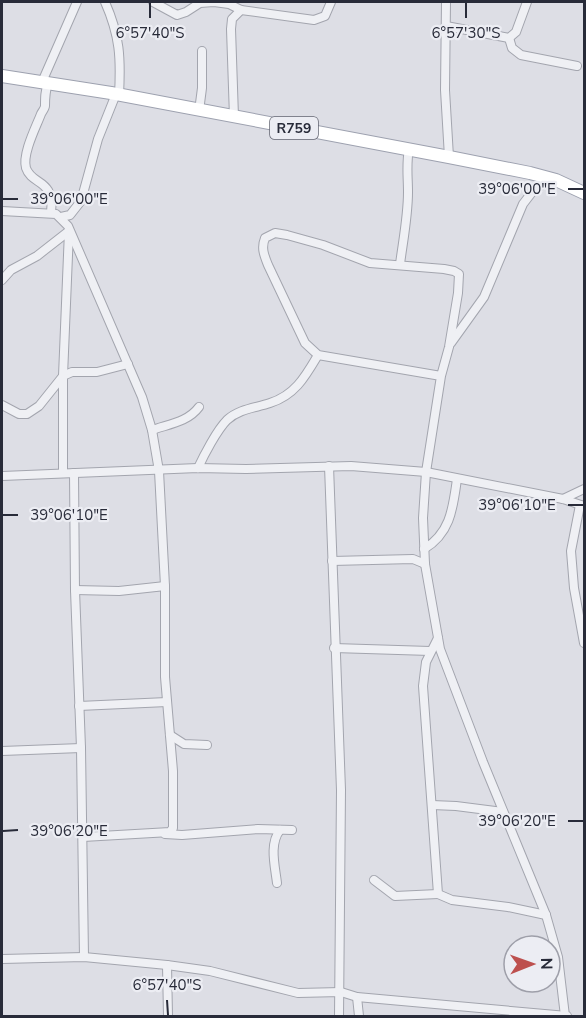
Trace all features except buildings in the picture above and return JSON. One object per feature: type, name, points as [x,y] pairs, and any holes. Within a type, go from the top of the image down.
[{"type":"main road","name":"R759","points":[[2,76],[409,149],[550,179],[585,192]]},
{"type":"street","points":[[51,213],[52,202],[48,189],[32,176],[26,165],[32,136],[45,107],[43,99],[45,83],[76,2]]},
{"type":"street","points":[[61,217],[70,215],[81,201],[98,138],[118,95],[121,57],[105,2]]},
{"type":"street","points":[[153,2],[177,15],[200,3],[214,2],[229,4],[244,10],[318,20],[325,16],[330,2]]},
{"type":"street","points":[[234,117],[232,19],[250,2]]},
{"type":"street","points":[[446,2],[445,90],[449,157]]},
{"type":"street","points":[[509,38],[516,32],[527,2]]},
{"type":"street","points":[[446,26],[509,38]]},
{"type":"street","points":[[509,38],[512,48],[521,55],[577,66]]},
{"type":"street","points":[[199,111],[202,88],[202,51]]},
{"type":"street","points":[[400,264],[406,218],[408,191],[406,164],[409,149]]},
{"type":"street","points":[[449,347],[484,297],[523,204],[533,191],[550,179]]},
{"type":"street","points":[[2,211],[51,213],[61,217],[68,226],[142,397],[152,429],[159,471],[165,586],[165,677],[173,782],[173,828],[170,832],[163,834]]},
{"type":"street","points":[[2,280],[11,270],[37,256],[69,231]]},
{"type":"street","points":[[63,473],[63,376],[69,231]]},
{"type":"street","points":[[2,959],[84,957],[167,965],[210,971],[298,993],[341,992],[357,997],[566,1016],[558,957],[546,915],[440,650],[425,564],[423,518],[426,472],[441,376],[449,347],[458,293],[459,274],[444,269],[400,264],[369,264],[323,244],[287,235],[275,233],[265,238],[262,244],[268,265],[305,343],[318,355],[441,376]]},
{"type":"street","points":[[198,468],[228,419],[243,410],[273,403],[289,393],[301,384],[318,355]]},
{"type":"street","points":[[2,405],[19,414],[27,414],[33,412],[63,376],[72,372],[97,372],[128,364]]},
{"type":"street","points":[[152,429],[186,419],[192,416],[199,407]]},
{"type":"street","points":[[329,466],[341,790],[339,1017]]},
{"type":"street","points":[[2,476],[198,468],[329,466],[426,472],[563,498],[582,506],[571,551],[574,588],[585,643]]},
{"type":"street","points":[[74,473],[84,957]]},
{"type":"street","points":[[424,549],[443,533],[449,522],[457,479]]},
{"type":"street","points":[[563,498],[585,489]]},
{"type":"street","points":[[332,561],[412,559],[425,564]]},
{"type":"street","points":[[75,591],[119,591],[165,586]]},
{"type":"street","points":[[438,637],[424,668],[423,687],[438,894]]},
{"type":"street","points":[[334,648],[430,651]]},
{"type":"street","points":[[79,706],[167,702]]},
{"type":"street","points":[[170,735],[184,744],[207,745]]},
{"type":"street","points":[[2,751],[81,748]]},
{"type":"street","points":[[432,805],[503,812]]},
{"type":"street","points":[[83,837],[125,834],[176,835],[258,829],[292,830]]},
{"type":"street","points":[[277,883],[274,844],[280,830]]},
{"type":"street","points":[[374,880],[395,896],[438,894],[452,900],[508,907],[546,915]]},
{"type":"street","points":[[167,965],[168,1017]]},
{"type":"street","points":[[357,997],[360,1017]]}]
